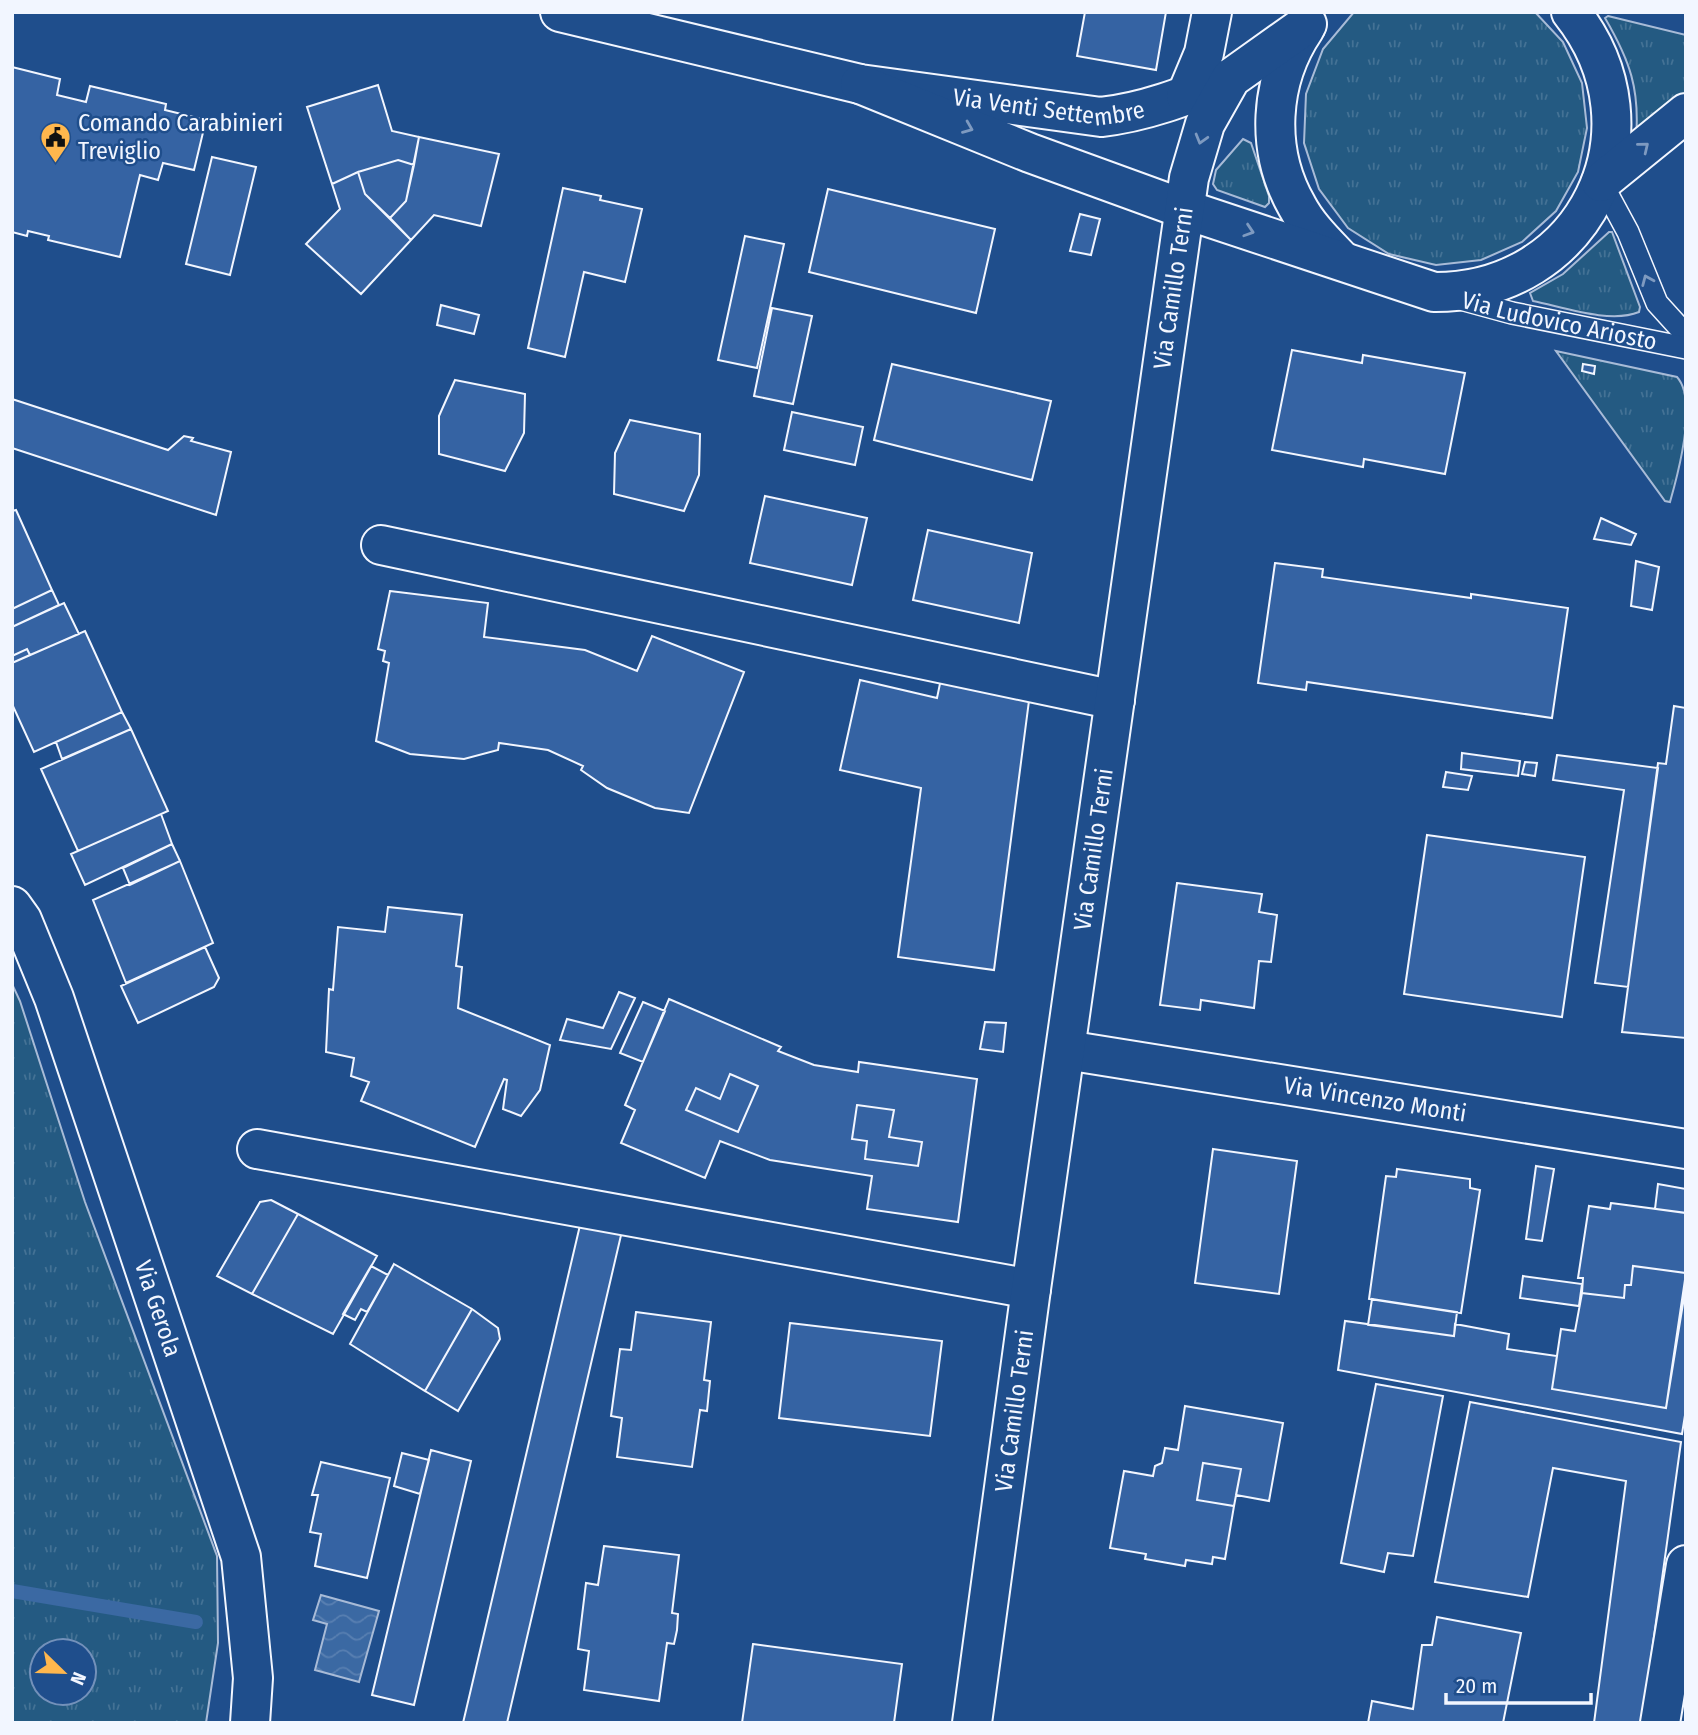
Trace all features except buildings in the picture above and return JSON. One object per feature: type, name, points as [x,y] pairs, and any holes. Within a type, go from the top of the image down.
[{"type":"street","name":"Via Venti Settembre","points":[[560,12],[860,84],[1101,117],[1128,114],[1186,96],[1231,78]]},
{"type":"street","points":[[1186,96],[1204,53],[1212,12]]},
{"type":"street","points":[[1434,292],[1476,289],[1516,276],[1535,265],[1567,238],[1580,222],[1601,182],[1609,155],[1611,102],[1595,48],[1571,12]]},
{"type":"street","points":[[1312,18],[1289,54],[1278,88],[1276,143],[1283,175],[1297,207],[1318,237],[1343,261]]},
{"type":"street","name":"Via Camillo Terni","points":[[972,1723],[1189,178],[1205,124],[1231,78],[1312,18]]},
{"type":"street","name":"Via Venti Settembre","points":[[860,84],[1030,153],[1184,209],[1434,292]]},
{"type":"street","points":[[1601,182],[1686,113]]},
{"type":"street","points":[[381,545],[1115,700]]},
{"type":"street","name":"Via Gerola","points":[[12,906],[22,920],[54,998],[241,1557],[253,1678],[250,1723]]},
{"type":"street","name":"Via Vincenzo Monti","points":[[1066,1050],[1686,1149]]},
{"type":"street","points":[[257,1149],[1031,1289]]},
{"type":"street","points":[[1660,1723],[1686,1565]]},
{"type":"lane","name":"Via Ludovico Ariosto","points":[[1601,182],[1628,232],[1657,303],[1686,335]]},
{"type":"lane","name":"Via Ludovico Ariosto","points":[[1434,292],[1512,313],[1686,348]]},
{"type":"green space","points":[[1354,12],[1535,12],[1563,42],[1582,83],[1587,128],[1578,172],[1556,211],[1522,242],[1481,260],[1436,265],[1389,254],[1348,228],[1319,189],[1304,143],[1306,94],[1323,49]]},
{"type":"green space","points":[[1608,16],[1686,35],[1686,101],[1636,139],[1635,90],[1627,62],[1605,18]]},
{"type":"green space","points":[[1243,139],[1251,143],[1269,196],[1269,203],[1265,207],[1217,190],[1213,184],[1216,170]]},
{"type":"green space","points":[[1612,232],[1640,307],[1639,312],[1601,315],[1533,301],[1530,293],[1563,274]]},
{"type":"green space","points":[[1556,351],[1677,377],[1686,402],[1686,419],[1670,502],[1665,501]]},
{"type":"green space","points":[[12,984],[20,1001],[85,1202],[217,1556],[218,1643],[206,1723],[12,1723]]},
{"type":"water","points":[[321,1595],[379,1611],[359,1682],[315,1670],[327,1624],[313,1620]]},
{"type":"waterway","points":[[12,1591],[196,1622]]},
{"type":"place","name":"Comando Carabinieri Treviglio","points":[[55,164]]}]
